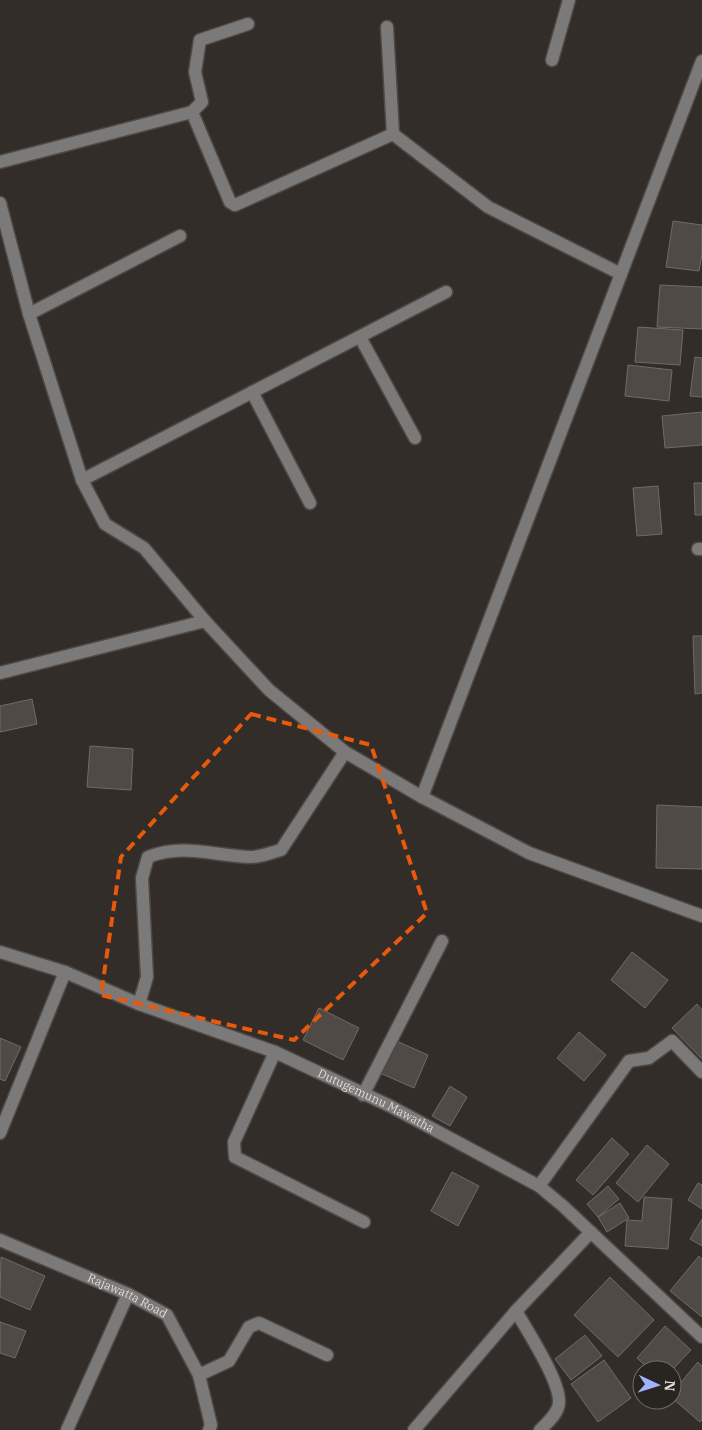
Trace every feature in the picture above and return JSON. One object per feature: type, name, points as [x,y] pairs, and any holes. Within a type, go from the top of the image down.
[{"type":"street","points":[[552,60],[569,0]]},
{"type":"street","points":[[0,162],[192,112],[202,102],[196,72],[200,40],[248,24]]},
{"type":"street","points":[[388,27],[393,134],[488,207],[621,274]]},
{"type":"street","points":[[422,797],[702,61]]},
{"type":"street","points":[[192,112],[230,202],[235,205],[393,134]]},
{"type":"street","points":[[0,203],[29,314],[82,480],[105,524],[144,548],[205,621],[269,690],[345,752],[422,797],[529,853],[702,916]]},
{"type":"street","points":[[29,314],[180,236]]},
{"type":"street","points":[[82,480],[446,292]]},
{"type":"street","points":[[360,337],[415,438]]},
{"type":"street","points":[[252,392],[310,503]]},
{"type":"street","points":[[0,673],[205,621]]},
{"type":"street","points":[[139,1004],[147,977],[142,878],[148,857],[162,852],[200,850],[253,857],[281,850],[345,752]]},
{"type":"street","points":[[362,1095],[442,941]]},
{"type":"street","name":"Dutugemunu Mawatha","points":[[0,952],[65,972],[139,1004],[276,1052],[362,1095],[390,1106],[538,1186],[591,1232],[702,1337]]},
{"type":"street","points":[[0,1133],[65,972]]},
{"type":"street","points":[[538,1186],[629,1061],[650,1058],[672,1041],[702,1072]]},
{"type":"street","points":[[276,1052],[234,1142],[235,1157],[364,1222]]},
{"type":"street","points":[[414,1430],[516,1311],[591,1232]]},
{"type":"street","name":"Rajawatta Road","points":[[0,1240],[128,1294],[167,1315],[199,1375],[211,1426],[209,1430]]},
{"type":"street","points":[[67,1430],[128,1294]]},
{"type":"street","points":[[516,1311],[557,1386],[559,1404],[551,1419],[540,1430]]},
{"type":"street","points":[[199,1375],[229,1361],[249,1327],[259,1323],[327,1355]]},
{"type":"highlighted area","points":[[251,714],[371,745],[427,913],[294,1040],[101,995],[121,857]]},
{"type":"building","points":[[673,221],[702,225],[702,254],[699,271],[666,267]]},
{"type":"building","points":[[660,285],[702,287],[702,329],[657,327]]},
{"type":"building","points":[[638,327],[683,330],[680,365],[635,362]]},
{"type":"building","points":[[695,357],[702,358],[702,397],[690,396]]},
{"type":"building","points":[[628,365],[672,370],[669,401],[625,396]]},
{"type":"building","points":[[702,412],[702,445],[665,448],[662,416]]},
{"type":"building","points":[[694,483],[702,483],[702,515],[695,515]]},
{"type":"building","points":[[658,486],[662,534],[637,536],[633,488]]},
{"type":"building","points":[[693,636],[702,636],[702,693],[695,694]]},
{"type":"building","points":[[32,699],[37,724],[0,732],[0,706]]},
{"type":"building","points":[[90,746],[133,749],[131,790],[87,787]]},
{"type":"building","points":[[657,805],[702,807],[702,869],[656,868]]},
{"type":"building","points":[[632,952],[668,980],[645,1008],[611,980]]},
{"type":"building","points":[[697,1004],[702,1010],[702,1059],[672,1028]]},
{"type":"building","points":[[319,1008],[359,1028],[343,1060],[303,1040]]},
{"type":"building","points":[[579,1032],[606,1055],[584,1081],[557,1058]]},
{"type":"building","points":[[0,1038],[21,1047],[5,1081],[0,1079]]},
{"type":"building","points":[[394,1040],[428,1055],[414,1088],[380,1073]]},
{"type":"building","points":[[450,1086],[467,1097],[450,1126],[432,1116]]},
{"type":"building","points":[[612,1138],[629,1154],[593,1195],[576,1180]]},
{"type":"building","points":[[647,1145],[669,1164],[638,1202],[616,1183]]},
{"type":"building","points":[[452,1172],[479,1186],[458,1226],[431,1211]]},
{"type":"building","points":[[698,1183],[702,1185],[702,1209],[688,1200]]},
{"type":"building","points":[[608,1186],[619,1199],[598,1217],[587,1204]]},
{"type":"building","points":[[644,1197],[672,1199],[668,1249],[625,1246],[627,1220],[642,1221]]},
{"type":"building","points":[[620,1203],[629,1218],[607,1232],[598,1217]]},
{"type":"building","points":[[702,1219],[702,1246],[690,1239]]},
{"type":"building","points":[[699,1256],[702,1259],[702,1317],[670,1291]]},
{"type":"building","points":[[1,1257],[45,1276],[30,1310],[0,1297]]},
{"type":"building","points":[[610,1277],[654,1320],[618,1357],[574,1315]]},
{"type":"building","points":[[0,1322],[26,1331],[15,1358],[0,1353]]},
{"type":"building","points":[[665,1326],[691,1350],[682,1360],[639,1360],[637,1358]]},
{"type":"building","points":[[585,1335],[602,1356],[571,1380],[555,1359]]},
{"type":"building","points":[[604,1360],[631,1398],[598,1422],[571,1384]]},
{"type":"building","points":[[698,1362],[702,1366],[702,1420],[700,1422],[682,1407],[682,1381]]}]
